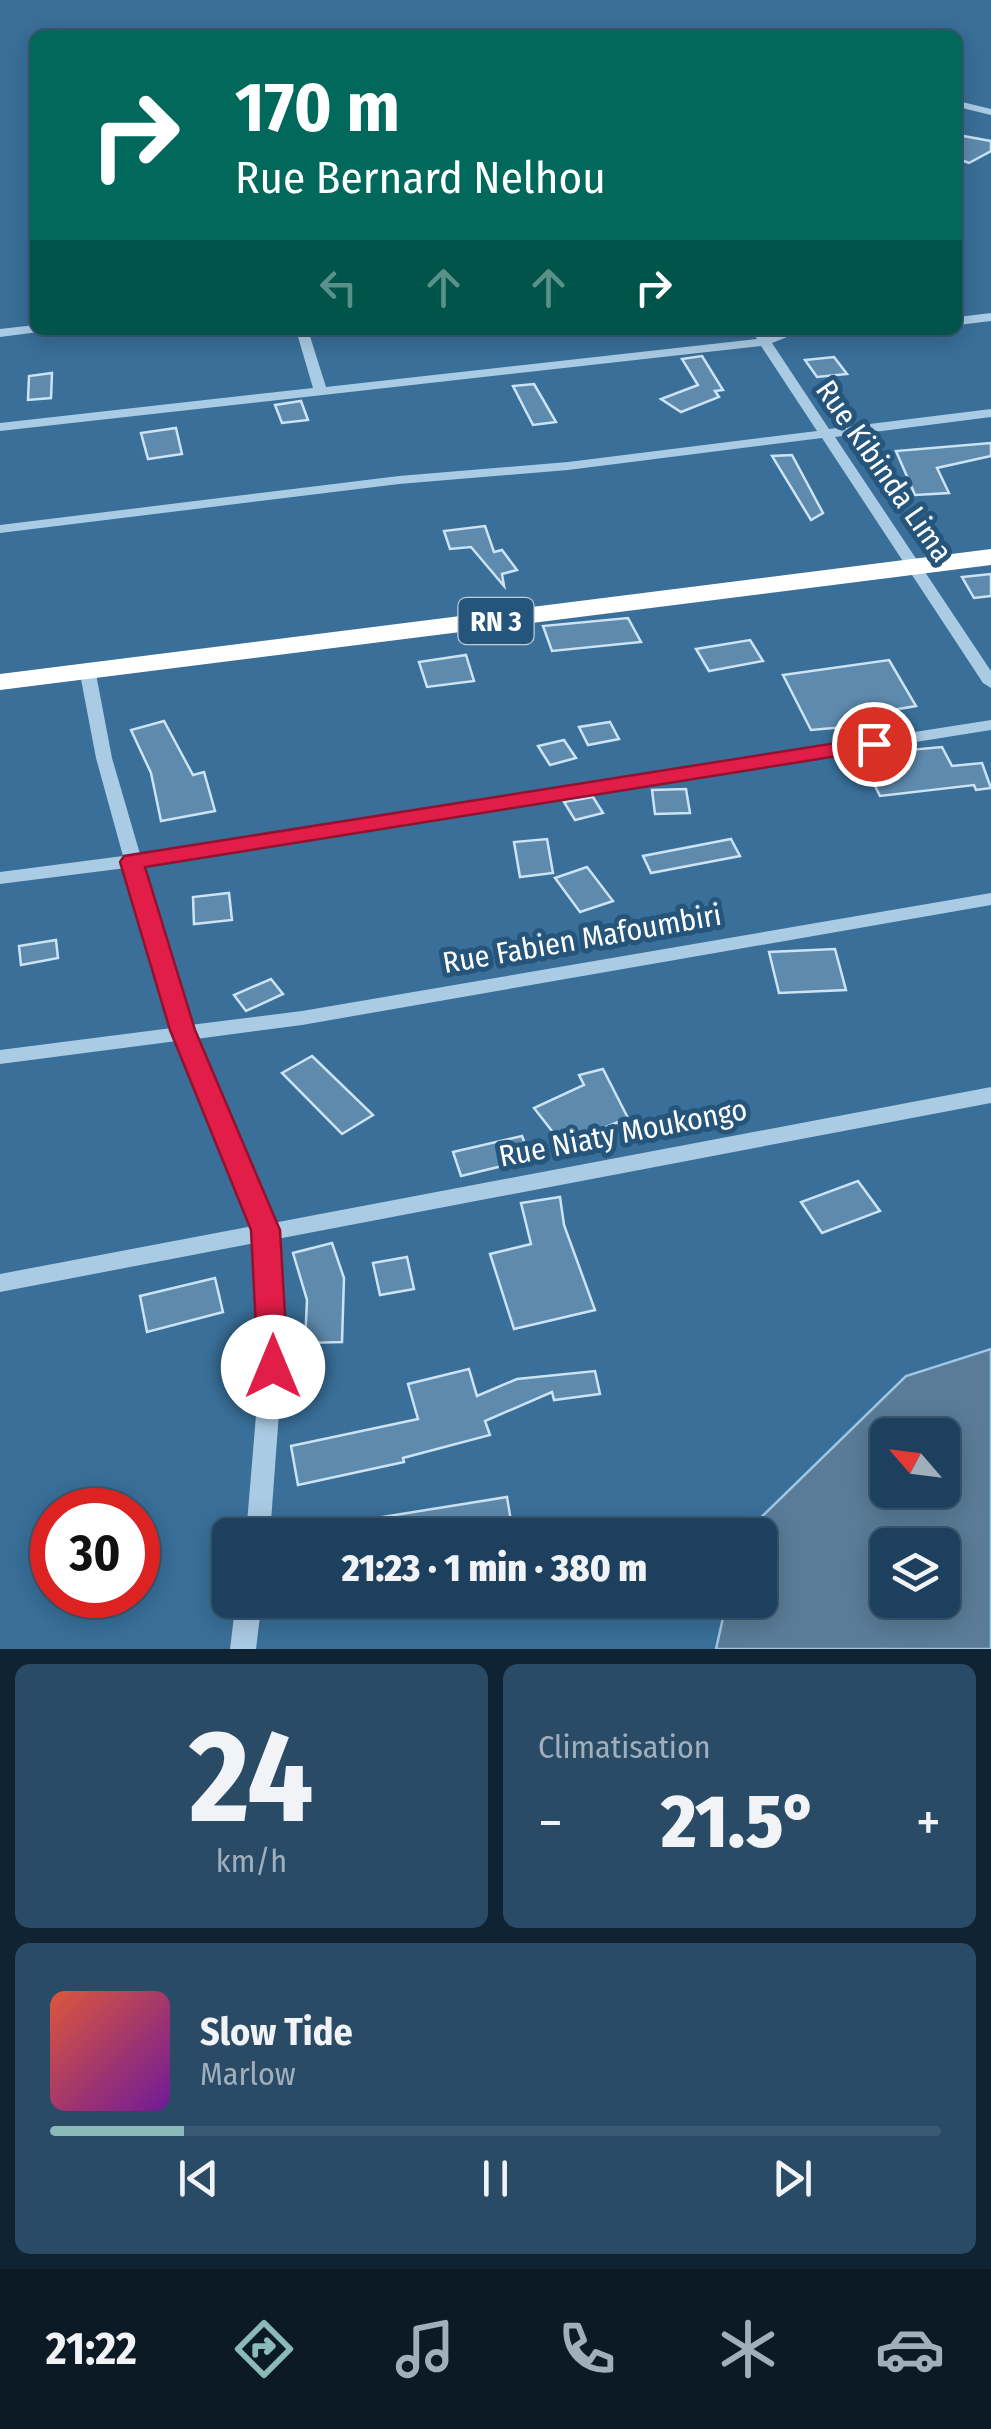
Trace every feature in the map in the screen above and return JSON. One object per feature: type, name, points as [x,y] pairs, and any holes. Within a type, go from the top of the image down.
[{"type":"highway","name":"RN 3","points":[[0,682],[88,674],[991,556]]},
{"type":"street","points":[[962,105],[991,112]]},
{"type":"street","points":[[962,320],[991,318]]},
{"type":"street","points":[[0,332],[30,329]]},
{"type":"street","points":[[304,335],[320,390]]},
{"type":"street","points":[[0,427],[760,336]]},
{"type":"street","name":"Rue Kibinda Lima","points":[[760,336],[822,433],[917,566],[991,683]]},
{"type":"street","points":[[0,528],[991,413]]},
{"type":"street","points":[[88,674],[132,862],[182,1030],[266,1230],[274,1331],[259,1518]]},
{"type":"street","points":[[0,878],[132,862],[991,725]]},
{"type":"street","name":"Rue Fabien Mafoumbiri","points":[[0,1057],[182,1030],[302,1018],[991,898]]},
{"type":"street","name":"Rue Niaty Moukongo","points":[[0,1283],[991,1095]]},
{"type":"street","points":[[242,1649],[246,1618]]},
{"type":"shaded area","points":[[0,0],[991,0],[991,1649],[0,1649]]},
{"type":"shaded area","points":[[991,1349],[991,1649],[716,1649],[723,1618],[777,1618],[777,1518],[760,1518],[906,1376]]},
{"type":"building","points":[[962,136],[991,141],[991,151],[969,163],[962,160]]},
{"type":"building","points":[[702,356],[723,390],[715,391],[719,397],[681,412],[661,399],[698,385],[682,359]]},
{"type":"building","points":[[834,357],[847,374],[817,377],[805,360]]},
{"type":"building","points":[[52,373],[51,398],[28,400],[29,376]]},
{"type":"building","points":[[534,384],[556,422],[533,425],[513,386]]},
{"type":"building","points":[[301,401],[308,420],[282,423],[275,405]]},
{"type":"building","points":[[176,428],[182,454],[148,459],[141,433]]},
{"type":"building","points":[[991,443],[991,456],[937,468],[949,493],[915,495],[896,451]]},
{"type":"building","points":[[792,455],[823,513],[811,520],[772,456]]},
{"type":"building","points":[[485,526],[494,552],[502,550],[517,570],[502,574],[504,586],[471,547],[450,549],[444,531]]},
{"type":"building","points":[[991,574],[991,596],[974,598],[962,577]]},
{"type":"building","points":[[628,618],[641,642],[552,651],[543,626]]},
{"type":"building","points":[[750,640],[763,661],[709,671],[696,649]]},
{"type":"building","points":[[466,655],[474,681],[427,687],[419,662]]},
{"type":"building","points":[[889,660],[916,706],[887,711],[894,721],[868,725],[811,730],[783,675]]},
{"type":"building","points":[[164,721],[193,775],[204,772],[215,811],[161,821],[151,773],[131,730]]},
{"type":"building","points":[[610,722],[619,739],[588,745],[579,727]]},
{"type":"building","points":[[564,740],[576,758],[550,765],[538,746]]},
{"type":"building","points":[[942,747],[952,766],[982,763],[991,788],[976,790],[974,785],[880,796],[863,762],[912,756],[909,750]]},
{"type":"building","points":[[686,789],[690,813],[655,814],[652,790]]},
{"type":"building","points":[[593,797],[603,813],[575,820],[564,802]]},
{"type":"building","points":[[547,839],[553,873],[520,877],[514,842]]},
{"type":"building","points":[[731,839],[740,856],[651,873],[643,856]]},
{"type":"building","points":[[587,867],[613,901],[580,912],[555,878]]},
{"type":"building","points":[[229,893],[232,920],[194,924],[193,897]]},
{"type":"building","points":[[56,940],[58,958],[21,965],[19,946]]},
{"type":"building","points":[[835,949],[846,990],[779,993],[769,952]]},
{"type":"building","points":[[271,979],[283,994],[246,1011],[234,995]]},
{"type":"building","points":[[312,1056],[373,1115],[342,1134],[282,1073]]},
{"type":"building","points":[[603,1069],[628,1118],[563,1145],[534,1108],[584,1085],[579,1075]]},
{"type":"building","points":[[522,1136],[531,1159],[461,1176],[453,1152]]},
{"type":"building","points":[[858,1181],[880,1211],[822,1233],[801,1202]]},
{"type":"building","points":[[560,1197],[564,1225],[595,1310],[514,1329],[490,1254],[531,1244],[521,1203]]},
{"type":"building","points":[[332,1243],[344,1278],[342,1342],[305,1343],[307,1300],[293,1253]]},
{"type":"building","points":[[407,1257],[414,1289],[380,1295],[373,1263]]},
{"type":"building","points":[[215,1278],[223,1312],[147,1332],[140,1296]]},
{"type":"building","points":[[469,1369],[477,1396],[517,1379],[595,1371],[600,1394],[554,1400],[552,1392],[485,1421],[490,1435],[403,1458],[404,1462],[298,1485],[291,1446],[418,1419],[408,1384]]},
{"type":"building","points":[[507,1497],[510,1518],[376,1518]]},
{"type":"route","points":[[273,1367],[266,1230],[253,1191],[182,1030],[132,862],[874,744]]}]
